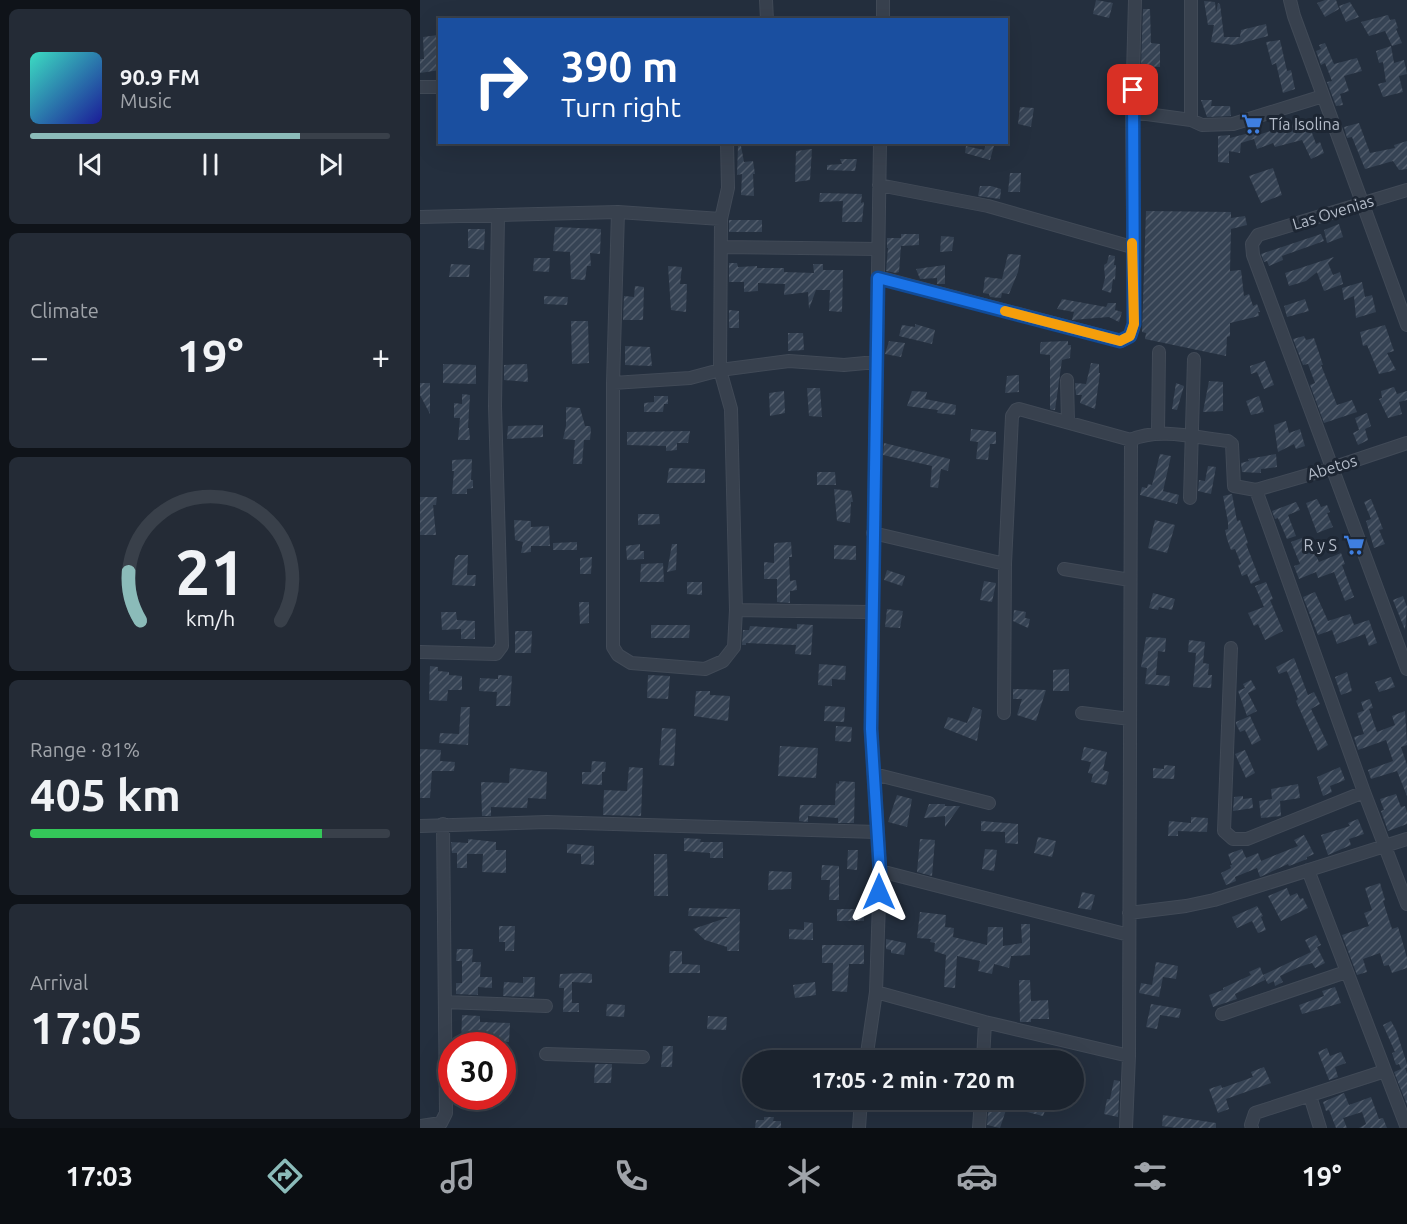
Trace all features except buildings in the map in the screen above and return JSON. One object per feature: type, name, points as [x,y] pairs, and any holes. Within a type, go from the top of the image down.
[{"type":"street","points":[[766,0],[767,18]]},
{"type":"street","points":[[882,18],[883,0]]},
{"type":"street","points":[[878,278],[1120,341],[1130,336],[1134,324],[1132,112],[1135,0]]},
{"type":"street","points":[[1191,0],[1191,120]]},
{"type":"street","points":[[1290,0],[1293,16],[1407,326]]},
{"type":"street","points":[[420,87],[438,87]]},
{"type":"street","points":[[1132,112],[1191,120],[1202,125],[1233,124],[1323,96]]},
{"type":"street","points":[[618,212],[613,383],[613,646],[618,656],[631,663],[705,669],[723,661],[734,647],[736,610],[731,409],[720,370],[721,219],[728,188],[727,144]]},
{"type":"street","points":[[867,1050],[876,992],[880,872],[871,729],[880,144]]},
{"type":"street","points":[[879,185],[988,206],[1132,247]]},
{"type":"street","name":"Las Ovenias","points":[[1332,468],[1252,255],[1252,244],[1258,235],[1407,190]]},
{"type":"street","points":[[420,217],[618,212],[721,219]]},
{"type":"street","points":[[420,652],[496,654],[502,646],[495,406],[498,215]]},
{"type":"street","points":[[721,248],[878,249]]},
{"type":"street","points":[[1158,433],[1159,352]]},
{"type":"street","points":[[1190,498],[1194,359]]},
{"type":"street","points":[[613,383],[690,378],[720,370],[789,361],[844,365],[876,362]]},
{"type":"street","points":[[1067,380],[1068,422]]},
{"type":"street","points":[[1004,713],[1005,564],[1013,413],[1019,409],[1131,440],[1142,434],[1158,433],[1230,442],[1232,444],[1233,485],[1256,490],[1364,792],[1407,904]]},
{"type":"street","points":[[1126,1128],[1129,1056],[1131,440]]},
{"type":"street","name":"Abetos","points":[[1256,490],[1407,443]]},
{"type":"street","points":[[1332,468],[1407,669]]},
{"type":"street","points":[[873,533],[1005,564]]},
{"type":"street","points":[[1064,569],[1131,580]]},
{"type":"street","points":[[736,610],[871,612]]},
{"type":"street","points":[[1231,648],[1224,831],[1233,839],[1247,838],[1364,792]]},
{"type":"street","points":[[1082,713],[1130,719]]},
{"type":"street","points":[[874,774],[989,803]]},
{"type":"street","points":[[420,825],[547,822],[877,832]]},
{"type":"street","points":[[420,1126],[441,1123],[446,1113],[443,824]]},
{"type":"street","points":[[1129,913],[1214,900],[1407,839]]},
{"type":"street","points":[[1308,870],[1407,1128]]},
{"type":"street","points":[[880,872],[1129,935]]},
{"type":"street","points":[[1222,1014],[1346,972]]},
{"type":"street","points":[[876,992],[985,1022],[1129,1056]]},
{"type":"street","points":[[445,1002],[546,1006]]},
{"type":"street","points":[[984,1050],[985,1022]]},
{"type":"street","points":[[546,1054],[643,1057]]},
{"type":"street","points":[[1252,1128],[1255,1113],[1385,1071]]},
{"type":"street","points":[[1310,1096],[1320,1128]]},
{"type":"street","points":[[859,1128],[860,1110]]},
{"type":"street","points":[[980,1128],[981,1110]]},
{"type":"slow traffic","points":[[1005,311],[1120,341],[1130,336],[1134,324],[1132,243]]},
{"type":"place","name":"Tía Isolina","points":[[1252,124]]},
{"type":"place","name":"R y S","points":[[1354,545]]},
{"type":"route","points":[[879,892],[880,872],[871,729],[871,612],[878,278],[1120,341],[1130,336],[1134,324],[1133,90]]}]
